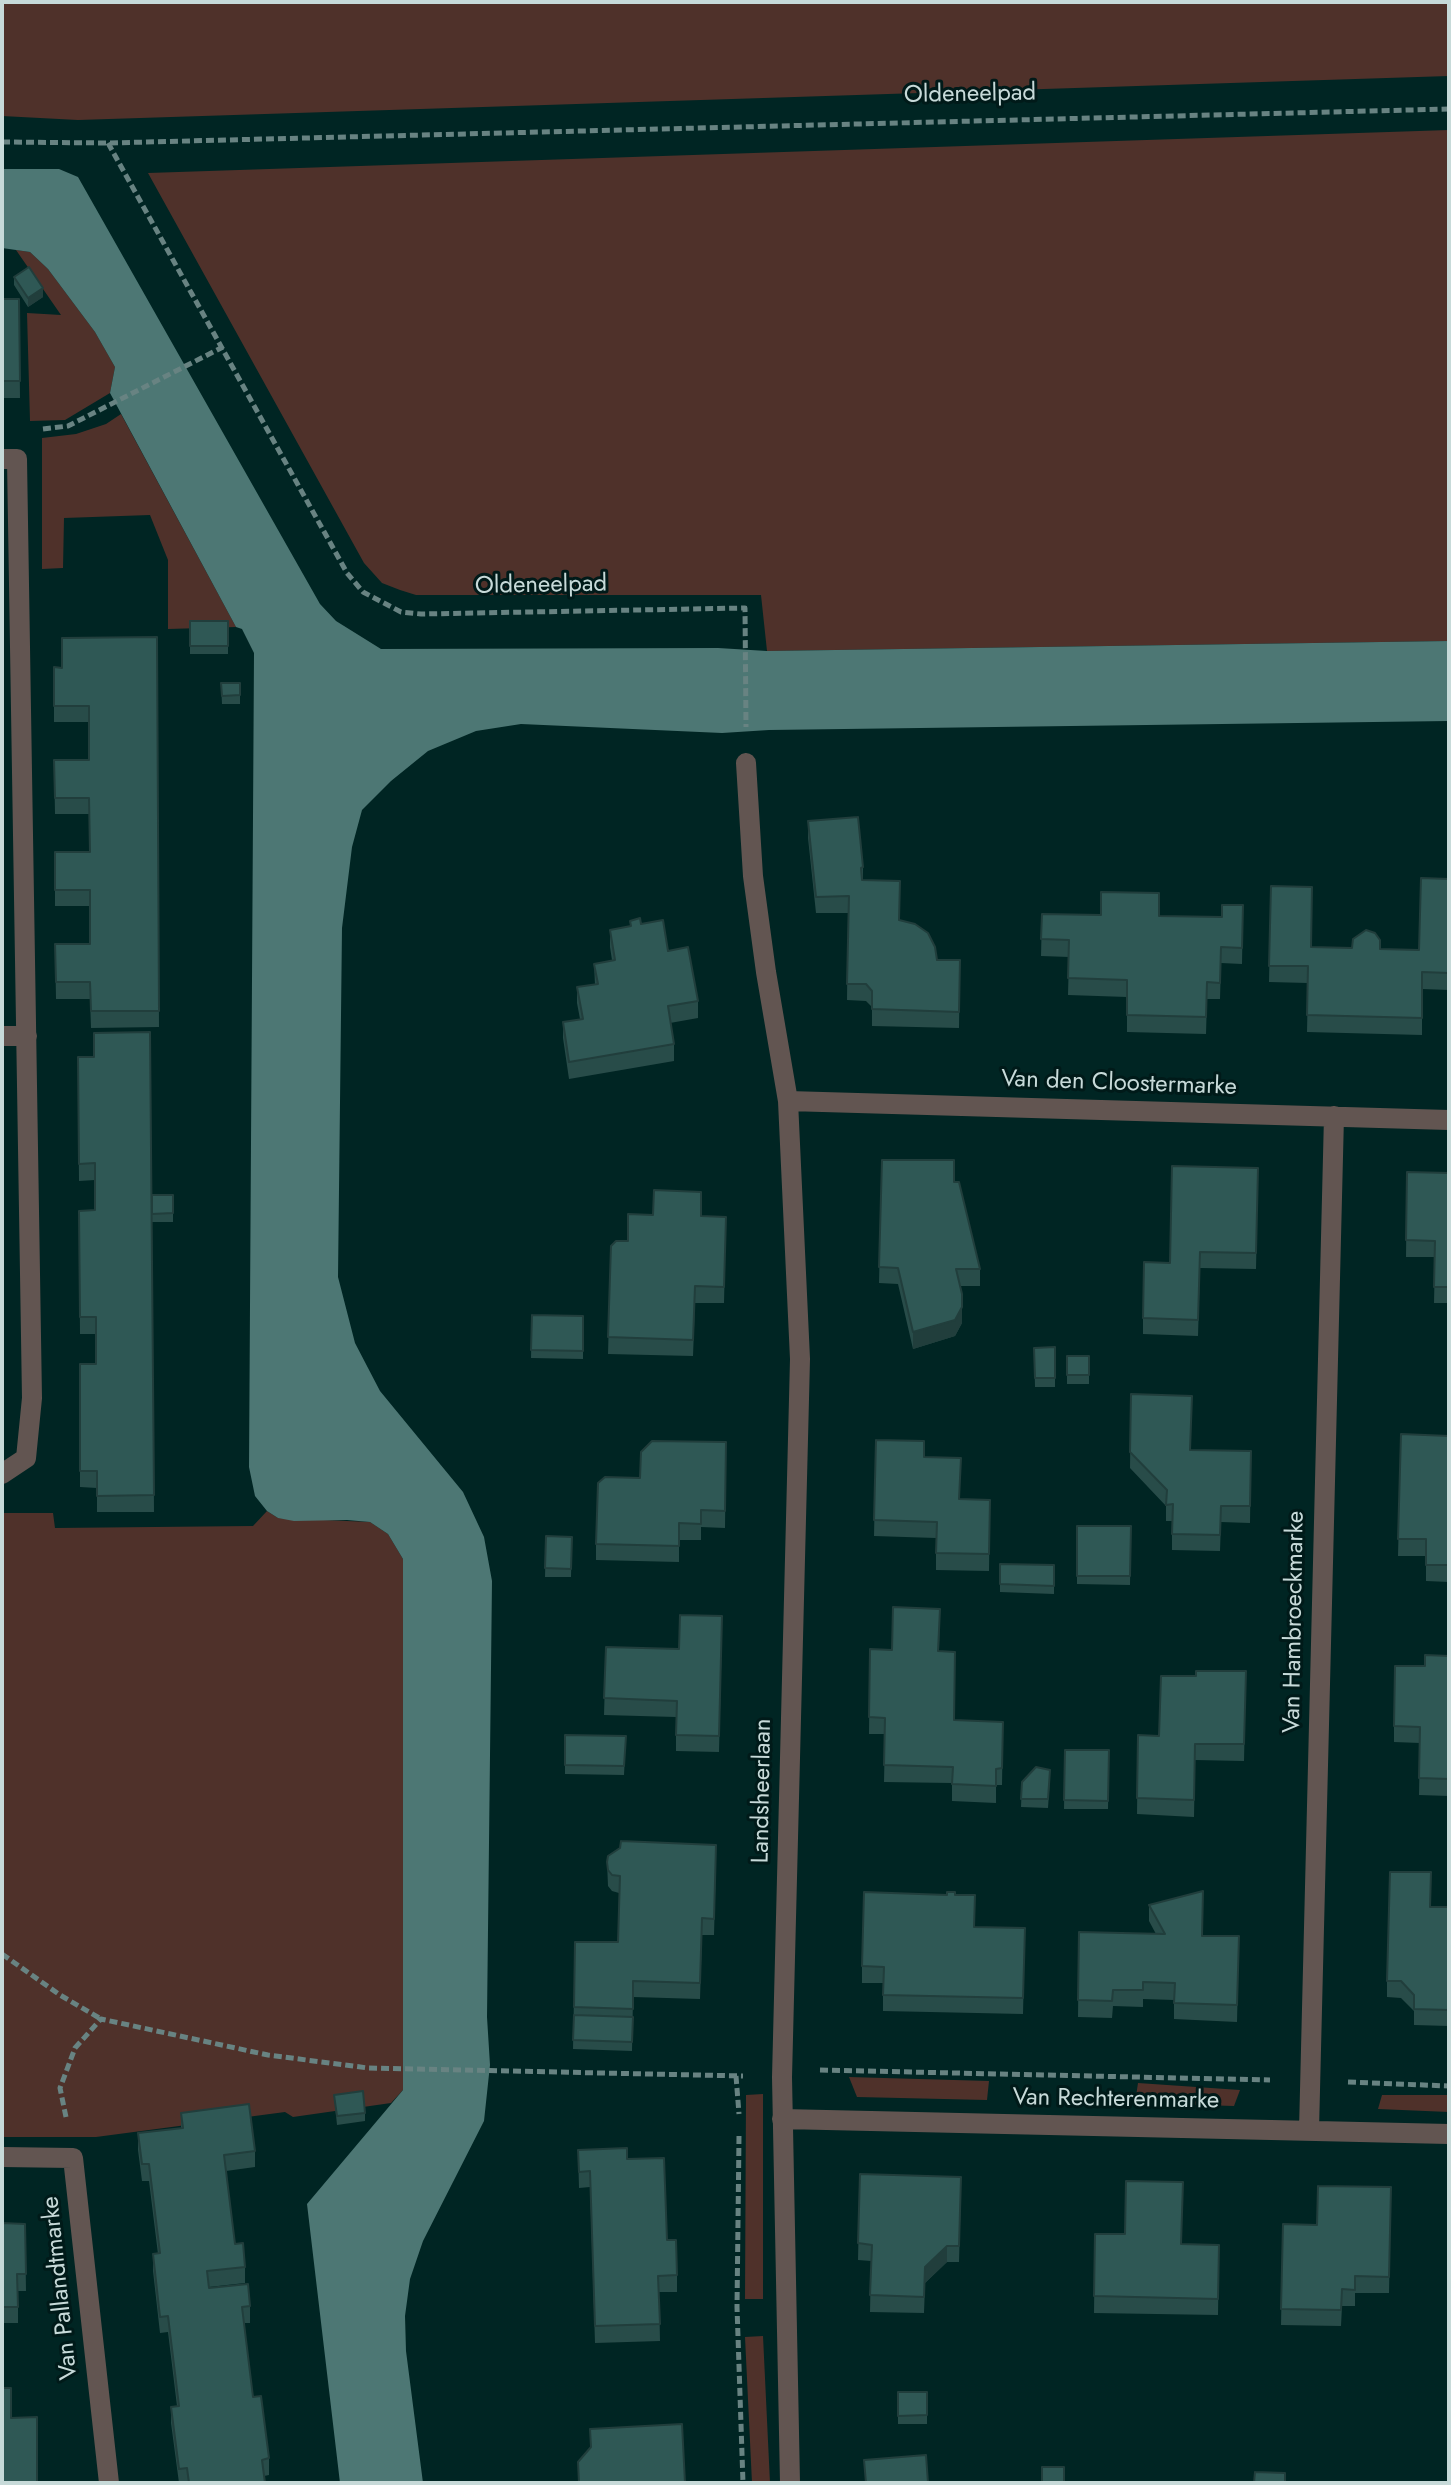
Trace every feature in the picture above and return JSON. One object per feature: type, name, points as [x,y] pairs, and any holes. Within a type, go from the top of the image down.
[{"type":"street","points":[[2,1474],[26,1458],[32,1398],[27,1036],[10,459]]},
{"type":"street","points":[[746,763],[753,876],[788,1101]]},
{"type":"street","points":[[2,1036],[27,1036]]},
{"type":"street","name":"Van den Cloostermarke","points":[[788,1101],[1449,1120]]},
{"type":"street","name":"Landsheerlaan","points":[[788,1101],[800,1359],[782,2077],[790,2483]]},
{"type":"street","name":"Van Hambroeckmarke","points":[[1309,2130],[1334,1116]]},
{"type":"street","name":"Van Rechterenmarke","points":[[782,2119],[1449,2134]]},
{"type":"street","points":[[2,2157],[73,2158]]},
{"type":"street","name":"Van Pallandtmarke","points":[[73,2158],[109,2483]]},
{"type":"path","name":"Oldeneelpad","points":[[2,142],[108,143],[1449,109]]},
{"type":"path","name":"Oldeneelpad","points":[[108,143],[347,573],[363,592],[401,612],[421,614],[745,608],[746,763]]},
{"type":"path","points":[[10,459],[39,430],[68,426],[223,347]]},
{"type":"path","points":[[2,1954],[60,1995],[101,2019],[268,2055],[368,2068],[782,2077],[819,2070],[1449,2086]]},
{"type":"path","points":[[73,2158],[60,2088],[75,2048],[101,2019]]},
{"type":"path","points":[[736,2076],[739,2122],[737,2307],[743,2483]]},
{"type":"shaded area","points":[[2,2],[1449,2],[1449,76],[78,120],[2,116]]},
{"type":"shaded area","points":[[1449,130],[1449,641],[767,651],[761,595],[416,595],[400,590],[382,583],[364,563],[148,173]]},
{"type":"shaded area","points":[[16,250],[30,252],[48,269],[95,332],[115,367],[110,393],[65,420],[30,421],[27,313],[61,315]]},
{"type":"shaded area","points":[[121,414],[236,627],[168,629],[168,560],[150,515],[64,518],[63,568],[42,569],[42,438],[76,434],[106,424]]},
{"type":"shaded area","points":[[267,1511],[278,1518],[370,1522],[388,1534],[403,1559],[403,2090],[391,2103],[293,2117],[285,2112],[96,2137],[2,2137],[2,1513],[53,1513],[55,1528],[253,1526]]},
{"type":"shaded area","points":[[849,2077],[989,2081],[987,2100],[857,2097]]},
{"type":"shaded area","points":[[1138,2083],[1240,2090],[1234,2106],[1135,2103]]},
{"type":"shaded area","points":[[763,2094],[763,2299],[745,2299],[746,2095]]},
{"type":"shaded area","points":[[1382,2095],[1449,2095],[1449,2112],[1378,2109]]},
{"type":"shaded area","points":[[763,2336],[770,2483],[752,2483],[745,2337]]},
{"type":"water","points":[[2,169],[59,169],[78,177],[320,604],[336,621],[381,649],[718,648],[767,651],[1449,641],[1449,721],[722,733],[521,724],[476,731],[428,751],[362,810],[352,847],[342,928],[338,1277],[355,1343],[380,1391],[463,1492],[484,1537],[492,1581],[487,2017],[490,2065],[484,2121],[423,2241],[410,2279],[405,2316],[406,2351],[423,2483],[340,2483],[307,2204],[403,2090],[403,1559],[388,1534],[370,1522],[278,1518],[267,1511],[255,1496],[249,1467],[254,653],[242,629],[236,627],[110,393],[115,367],[95,332],[48,269],[30,252],[2,248]]},
{"type":"building","points":[[29,267],[43,288],[28,298],[14,277]]},
{"type":"building","points":[[2,299],[19,299],[20,381],[2,381]]},
{"type":"building","points":[[190,621],[228,621],[228,646],[190,646]]},
{"type":"building","points":[[157,637],[159,1011],[91,1011],[90,982],[56,982],[55,944],[90,944],[90,890],[55,890],[55,852],[90,852],[89,798],[55,798],[54,760],[89,760],[89,706],[54,706],[54,667],[62,668],[62,638]]},
{"type":"building","points":[[221,683],[240,683],[240,695],[222,696]]},
{"type":"building","points":[[858,817],[862,880],[900,881],[899,920],[915,924],[928,933],[937,960],[960,960],[959,1012],[872,1009],[872,991],[866,984],[847,984],[849,896],[816,897],[808,821]]},
{"type":"building","points":[[1421,878],[1449,879],[1449,973],[1422,972],[1422,1018],[1307,1015],[1308,966],[1269,966],[1271,886],[1312,887],[1311,947],[1352,948],[1353,939],[1366,930],[1375,933],[1380,940],[1380,949],[1419,950]]},
{"type":"building","points":[[1101,892],[1159,893],[1159,916],[1222,917],[1222,905],[1243,905],[1242,948],[1221,947],[1220,983],[1207,982],[1206,1017],[1127,1015],[1127,980],[1068,978],[1069,940],[1041,939],[1042,914],[1101,915]]},
{"type":"building","points":[[640,918],[641,924],[663,920],[668,951],[688,947],[698,1001],[668,1006],[674,1044],[569,1062],[563,1022],[583,1019],[577,987],[598,984],[594,964],[615,960],[610,930],[631,926],[630,921]]},
{"type":"building","points":[[150,1032],[154,1495],[97,1496],[97,1471],[80,1471],[80,1364],[96,1364],[96,1317],[80,1317],[79,1211],[95,1210],[95,1163],[79,1164],[78,1057],[94,1057],[94,1033]]},
{"type":"building","points":[[882,1160],[954,1160],[954,1182],[959,1182],[980,1269],[956,1269],[962,1307],[955,1320],[913,1332],[898,1268],[879,1267]]},
{"type":"building","points":[[1172,1166],[1258,1168],[1256,1253],[1200,1252],[1198,1320],[1143,1318],[1144,1262],[1170,1263]]},
{"type":"building","points":[[1407,1172],[1449,1173],[1449,1287],[1434,1287],[1435,1241],[1406,1240]]},
{"type":"building","points":[[654,1190],[701,1192],[701,1216],[726,1217],[724,1287],[695,1286],[693,1340],[608,1337],[611,1246],[616,1241],[628,1241],[628,1214],[653,1215]]},
{"type":"building","points":[[152,1195],[173,1195],[173,1213],[152,1214]]},
{"type":"building","points":[[532,1315],[583,1316],[583,1351],[531,1350]]},
{"type":"building","points":[[1055,1347],[1055,1378],[1035,1378],[1034,1348]]},
{"type":"building","points":[[1067,1356],[1089,1356],[1089,1375],[1067,1375]]},
{"type":"building","points":[[1131,1394],[1192,1396],[1190,1450],[1251,1451],[1250,1506],[1221,1506],[1220,1535],[1172,1534],[1173,1504],[1166,1505],[1167,1490],[1130,1452]]},
{"type":"building","points":[[1401,1434],[1449,1436],[1449,1565],[1426,1565],[1426,1539],[1398,1539]]},
{"type":"building","points":[[876,1440],[924,1441],[924,1457],[961,1458],[959,1499],[990,1500],[989,1554],[936,1553],[937,1522],[874,1520]]},
{"type":"building","points":[[652,1441],[726,1442],[725,1511],[701,1510],[701,1524],[679,1523],[679,1546],[596,1544],[598,1483],[605,1477],[640,1478],[641,1452]]},
{"type":"building","points":[[1077,1526],[1131,1526],[1130,1576],[1077,1576]]},
{"type":"building","points":[[546,1536],[572,1537],[571,1569],[545,1568]]},
{"type":"building","points":[[1000,1564],[1054,1565],[1054,1586],[1000,1584]]},
{"type":"building","points":[[893,1607],[940,1609],[938,1651],[955,1652],[954,1720],[1003,1722],[1002,1768],[996,1769],[996,1786],[952,1784],[953,1767],[884,1765],[885,1718],[869,1717],[870,1649],[892,1650]]},
{"type":"building","points":[[680,1615],[722,1616],[719,1736],[676,1735],[677,1701],[604,1698],[606,1647],[679,1649]]},
{"type":"building","points":[[1425,1655],[1449,1656],[1449,1779],[1419,1778],[1420,1727],[1394,1726],[1395,1666],[1425,1666]]},
{"type":"building","points":[[1196,1671],[1246,1671],[1244,1744],[1195,1744],[1194,1800],[1137,1798],[1138,1735],[1159,1736],[1161,1676],[1196,1676]]},
{"type":"building","points":[[565,1735],[626,1736],[624,1766],[565,1765]]},
{"type":"building","points":[[1065,1750],[1109,1750],[1108,1801],[1064,1800]]},
{"type":"building","points":[[1036,1767],[1050,1770],[1048,1799],[1021,1799],[1022,1782]]},
{"type":"building","points":[[621,1841],[716,1845],[714,1919],[702,1918],[700,1983],[633,1981],[633,2009],[574,2007],[575,1942],[618,1942],[620,1876],[612,1875],[607,1862],[608,1856],[620,1848]]},
{"type":"building","points":[[1390,1872],[1431,1872],[1430,1907],[1449,1907],[1449,2010],[1414,2009],[1414,1995],[1401,1981],[1387,1981]]},
{"type":"building","points":[[1203,1891],[1202,1936],[1239,1936],[1237,2005],[1174,2003],[1175,1983],[1143,1982],[1143,1990],[1113,1990],[1112,2001],[1078,2000],[1079,1932],[1165,1934],[1149,1905]]},
{"type":"building","points":[[864,1892],[947,1895],[947,1892],[955,1892],[955,1895],[975,1895],[974,1927],[1025,1928],[1023,1998],[883,1995],[884,1967],[862,1966]]},
{"type":"building","points":[[574,2015],[633,2017],[632,2042],[573,2040]]},
{"type":"building","points":[[363,2091],[365,2113],[337,2116],[334,2095]]},
{"type":"building","points":[[249,2104],[255,2151],[224,2155],[235,2244],[243,2243],[245,2267],[207,2271],[209,2288],[248,2284],[250,2306],[242,2307],[253,2397],[261,2396],[269,2458],[262,2460],[265,2483],[189,2483],[187,2468],[179,2469],[171,2407],[179,2406],[168,2316],[160,2317],[153,2254],[160,2253],[149,2164],[142,2164],[138,2133],[183,2128],[181,2113]]},
{"type":"building","points":[[627,2148],[627,2159],[664,2158],[667,2240],[676,2240],[677,2275],[658,2276],[660,2324],[595,2326],[590,2171],[579,2172],[578,2150]]},
{"type":"building","points":[[860,2174],[961,2177],[959,2246],[947,2246],[925,2267],[924,2297],[870,2295],[872,2245],[858,2243]]},
{"type":"building","points":[[1126,2181],[1183,2182],[1181,2244],[1219,2245],[1218,2299],[1094,2296],[1095,2234],[1125,2234]]},
{"type":"building","points":[[1318,2186],[1391,2187],[1389,2277],[1355,2276],[1355,2290],[1342,2289],[1341,2310],[1281,2309],[1283,2224],[1317,2225]]},
{"type":"building","points":[[2,2223],[25,2224],[26,2274],[17,2274],[18,2307],[2,2307]]},
{"type":"building","points":[[2,2388],[11,2388],[11,2418],[37,2417],[37,2483],[2,2483]]},
{"type":"building","points":[[898,2392],[927,2392],[927,2415],[898,2416]]},
{"type":"building","points":[[682,2424],[685,2483],[579,2483],[578,2462],[591,2447],[590,2429]]},
{"type":"building","points":[[926,2455],[928,2483],[866,2483],[864,2460]]},
{"type":"building","points":[[1042,2467],[1064,2467],[1064,2483],[1042,2483]]},
{"type":"building","points":[[1255,2472],[1285,2473],[1285,2483],[1254,2483]]}]
